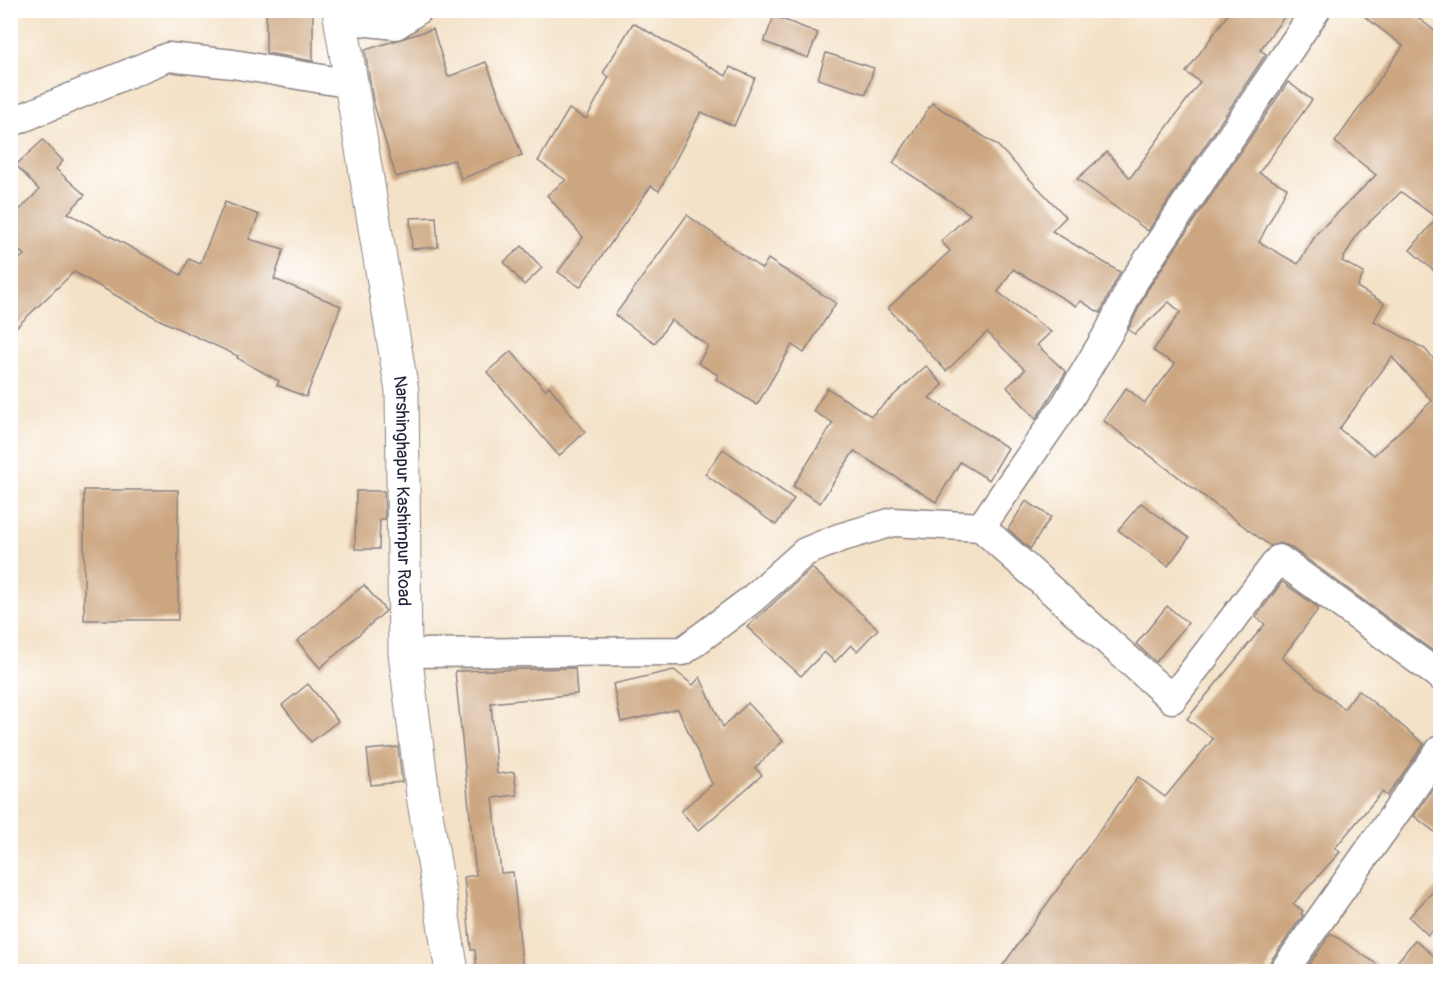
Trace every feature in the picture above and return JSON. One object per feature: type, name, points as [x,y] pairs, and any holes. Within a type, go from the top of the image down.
[{"type":"street","points":[[340,15],[396,25],[418,10]]},
{"type":"street","points":[[981,527],[1066,404],[1140,272],[1316,10]]},
{"type":"street","name":"Narshinghapur Kashimpur Road","points":[[340,15],[402,391],[405,653],[423,795],[452,972]]},
{"type":"street","points":[[10,123],[168,57],[233,64],[352,84]]},
{"type":"street","points":[[405,653],[683,651],[751,600],[805,552],[893,522],[981,527],[1173,699],[1279,559],[1440,676]]},
{"type":"street","points":[[1283,972],[1440,750]]},
{"type":"building","points":[[266,10],[313,10],[313,61],[266,53]]},
{"type":"building","points":[[1231,10],[1289,10],[1260,50],[1266,54],[1148,231],[1077,179],[1107,152],[1130,178],[1200,82],[1186,72]]},
{"type":"building","points":[[1356,10],[1408,10],[1440,35],[1440,276],[1410,250],[1437,218],[1401,192],[1358,233],[1342,261],[1364,273],[1357,287],[1384,303],[1374,321],[1425,349],[1440,366],[1440,656],[1289,546],[1280,543],[1270,546],[1103,420],[1126,388],[1145,403],[1175,364],[1153,351],[1180,312],[1169,302],[1135,334],[1128,330],[1148,289],[1288,82],[1312,100],[1259,173],[1287,188],[1259,242],[1298,264],[1317,233],[1376,175],[1335,142],[1403,46]],"holes":[[[1392,357],[1432,401],[1374,455],[1339,429]]]},
{"type":"building","points":[[774,16],[818,33],[808,58],[764,42]]},
{"type":"building","points":[[633,23],[726,76],[730,67],[755,78],[734,126],[701,112],[659,191],[651,186],[580,287],[558,272],[583,237],[547,195],[566,180],[538,161],[569,109],[586,119],[609,77],[603,73]]},
{"type":"building","points":[[433,29],[448,77],[486,62],[522,155],[461,179],[454,160],[396,177],[373,101],[365,50]]},
{"type":"building","points":[[826,53],[874,68],[866,94],[818,79]]},
{"type":"building","points":[[932,103],[997,145],[1066,217],[1052,231],[1120,272],[1100,313],[1081,301],[1076,306],[1013,269],[998,292],[1051,332],[1037,345],[1066,372],[1036,419],[1007,387],[1025,370],[987,332],[946,371],[888,308],[950,251],[941,241],[970,214],[893,163]]},
{"type":"building","points":[[43,140],[63,161],[56,169],[85,195],[68,213],[181,275],[189,259],[200,264],[225,202],[259,215],[249,239],[284,249],[274,279],[341,306],[306,397],[277,385],[279,381],[237,358],[238,356],[160,320],[74,272],[10,333],[10,267],[24,255],[10,242],[10,220],[39,190],[16,165]]},
{"type":"building","points":[[687,215],[762,269],[768,259],[836,303],[804,353],[792,345],[757,405],[716,379],[718,375],[698,363],[708,346],[671,320],[655,343],[615,315]]},
{"type":"building","points":[[436,217],[438,247],[412,249],[410,218]]},
{"type":"building","points":[[522,246],[542,268],[524,285],[504,262]]},
{"type":"building","points":[[511,351],[545,390],[549,386],[585,432],[559,456],[487,372]]},
{"type":"building","points":[[926,366],[943,385],[929,398],[1008,448],[989,480],[960,462],[936,502],[854,451],[820,503],[793,486],[833,423],[813,411],[827,388],[871,416]]},
{"type":"building","points":[[723,449],[794,499],[776,525],[705,474]]},
{"type":"building","points":[[84,490],[178,490],[178,620],[84,620]]},
{"type":"building","points":[[356,491],[384,491],[385,519],[380,519],[379,549],[355,549]]},
{"type":"building","points":[[1026,501],[1051,517],[1030,549],[1008,529]]},
{"type":"building","points":[[1141,503],[1189,538],[1168,566],[1118,530]]},
{"type":"building","points":[[812,568],[878,629],[857,651],[851,645],[835,662],[824,652],[801,676],[747,627]]},
{"type":"building","points":[[1282,582],[1319,608],[1282,658],[1344,709],[1358,690],[1424,744],[1387,796],[1382,792],[1335,848],[1340,852],[1293,904],[1303,911],[1301,914],[1303,915],[1270,962],[1267,972],[998,972],[1138,777],[1165,797],[1213,739],[1187,719],[1265,624],[1256,617]]},
{"type":"building","points":[[364,585],[386,611],[320,668],[297,641]]},
{"type":"building","points":[[1167,606],[1188,623],[1156,662],[1136,644]]},
{"type":"building","points":[[575,668],[577,694],[491,703],[497,774],[514,772],[517,795],[493,798],[501,873],[513,872],[523,972],[477,972],[475,950],[471,950],[464,877],[476,875],[455,671]]},
{"type":"building","points":[[674,670],[693,685],[700,677],[723,727],[748,703],[783,741],[755,768],[762,775],[698,831],[681,811],[712,784],[678,709],[621,722],[613,684]]},
{"type":"building","points":[[308,684],[338,721],[311,742],[282,705]]},
{"type":"building","points":[[398,747],[402,782],[371,785],[367,750]]},
{"type":"building","points":[[1440,778],[1440,836],[1414,816]]},
{"type":"building","points":[[1440,884],[1440,922],[1428,935],[1409,917]]},
{"type":"building","points":[[1331,933],[1388,972],[1304,972]]},
{"type":"building","points":[[1415,940],[1440,961],[1440,972],[1389,972]]}]
